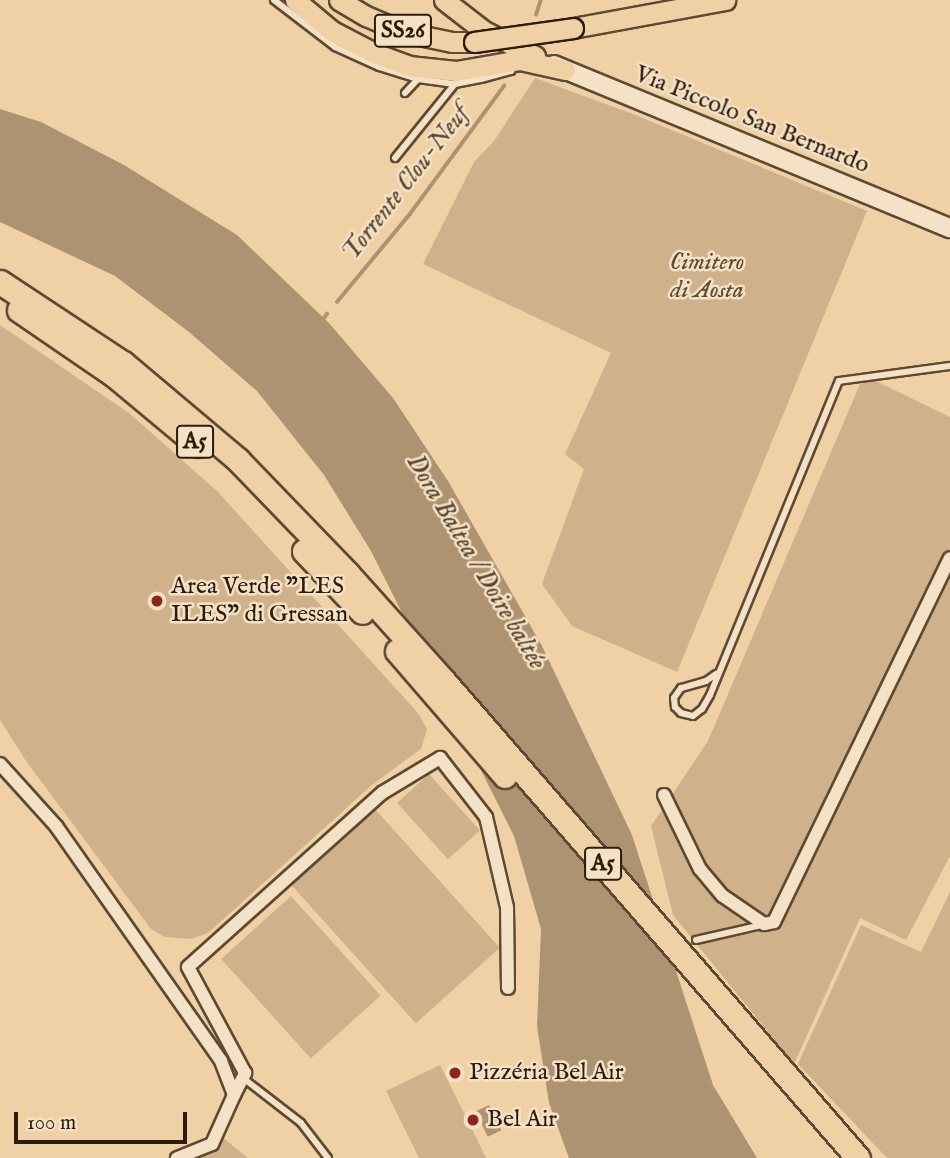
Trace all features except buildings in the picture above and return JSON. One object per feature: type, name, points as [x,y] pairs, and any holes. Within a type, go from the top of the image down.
[{"type":"highway","name":"A5","points":[[0,282],[81,333],[178,407],[238,460],[347,572],[858,1158]]},
{"type":"highway","name":"A5","points":[[0,298],[114,375],[227,469],[366,616],[838,1158]]},
{"type":"main road","points":[[295,0],[332,31],[409,66],[456,71],[521,58],[565,71]]},
{"type":"main road","name":"SS26","points":[[339,0],[366,16],[404,32],[452,41],[474,42],[573,28],[726,0]]},
{"type":"main road","points":[[444,0],[484,31],[506,42],[521,58]]},
{"type":"street","name":"Via Piccolo San Bernardo","points":[[565,71],[950,228]]},
{"type":"street","points":[[664,795],[700,869],[723,896],[764,924],[774,922],[950,558]]},
{"type":"street","points":[[177,1158],[212,1144],[245,1073],[188,967],[382,793],[440,758],[486,817],[507,906],[508,988]]},
{"type":"street","points":[[0,764],[55,826],[169,986],[220,1062],[234,1095]]},
{"type":"lane","points":[[274,0],[335,47],[379,67],[418,79],[455,83],[511,71],[521,58]]},
{"type":"lane","points":[[405,93],[418,79]]},
{"type":"lane","points":[[395,158],[455,83]]},
{"type":"lane","points":[[716,674],[706,681],[681,688],[674,698],[675,707],[681,713],[693,716],[702,709],[839,382],[950,366]]},
{"type":"lane","points":[[696,940],[764,924]]},
{"type":"lane","points":[[243,1078],[301,1123],[328,1158]]},
{"type":"green space","name":"Cimitero di Aosta","points":[[535,78],[633,114],[867,211],[677,672],[572,626],[542,584],[584,469],[565,454],[611,353],[423,264],[474,162],[494,141]]},
{"type":"green space","name":"Area Verde \"LES ILES\" di Gressan","points":[[0,325],[129,413],[217,491],[418,713],[427,729],[421,749],[373,784],[208,933],[191,939],[165,937],[151,929],[26,761],[0,720]]},
{"type":"green space","points":[[876,381],[950,417],[950,856],[906,940],[860,918],[794,1064],[673,915],[651,826],[708,741],[860,384]]},
{"type":"green space","points":[[429,774],[480,830],[448,859],[397,803]]},
{"type":"green space","points":[[374,808],[500,948],[416,1023],[290,884]]},
{"type":"green space","points":[[950,892],[950,1158],[887,1158],[798,1064],[861,925],[921,952]]},
{"type":"green space","points":[[291,896],[381,996],[311,1058],[221,959]]},
{"type":"green space","points":[[440,1065],[486,1158],[419,1158],[386,1091]]},
{"type":"green space","points":[[222,1137],[248,1158],[200,1158]]},
{"type":"water","name":"Dora Baltea / Doire baltée","points":[[0,109],[41,122],[124,165],[237,235],[329,323],[393,398],[448,481],[542,646],[632,835],[713,1085],[757,1158],[569,1158],[549,1103],[537,1026],[541,929],[514,836],[371,551],[324,475],[257,391],[189,332],[115,276],[0,222]]},
{"type":"water","points":[[489,1105],[501,1130],[488,1137],[476,1112]]},
{"type":"waterway","name":"Torrente Clou-Neuf","points":[[536,15],[541,0]]},
{"type":"waterway","name":"Torrente Clou-Neuf","points":[[337,302],[410,214],[504,86]]},
{"type":"waterway","name":"Torrente Clou-Neuf","points":[[324,318],[327,314]]},
{"type":"place","name":"Area Verde \"LES ILES\" di Gressan","points":[[157,601]]},
{"type":"place","name":"Pizzéria Bel Air","points":[[455,1073]]},
{"type":"place","name":"Bel Air","points":[[473,1120]]}]
